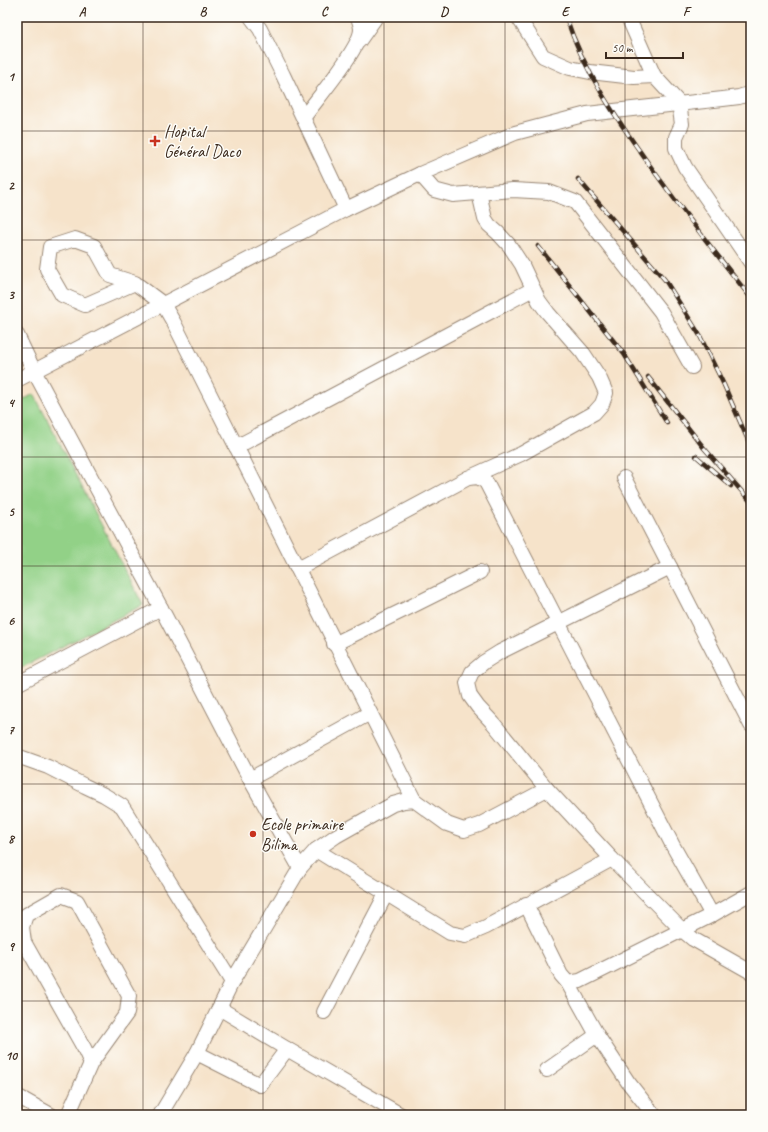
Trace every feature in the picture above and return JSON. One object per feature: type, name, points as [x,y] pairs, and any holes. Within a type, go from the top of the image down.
[{"type":"street","points":[[251,17],[260,29],[304,117],[346,209]]},
{"type":"street","points":[[355,46],[361,30],[358,17]]},
{"type":"street","points":[[304,117],[376,17]]},
{"type":"street","points":[[518,17],[543,56],[570,68],[634,77],[654,76]]},
{"type":"street","points":[[628,17],[654,76],[680,103],[682,124],[676,137],[676,148],[685,167],[751,263]]},
{"type":"street","points":[[17,380],[346,209],[420,174],[516,133],[587,114],[731,98],[751,93]]},
{"type":"street","points":[[420,174],[434,190],[453,195],[513,190],[549,192],[575,202],[661,312],[692,367]]},
{"type":"street","points":[[298,569],[468,478],[521,454],[594,413],[602,404],[606,393],[599,377],[583,353],[548,313],[533,289],[522,265],[509,245],[485,219],[479,193]]},
{"type":"street","points":[[135,283],[86,305],[62,296],[47,269],[50,247],[75,239],[94,246],[110,275],[135,283],[163,304],[174,323],[298,569],[334,644],[414,800],[447,824],[464,830],[479,825],[547,789]]},
{"type":"street","points":[[236,447],[533,289]]},
{"type":"street","points":[[17,335],[34,372],[161,608],[250,779],[300,868]]},
{"type":"street","points":[[468,478],[478,477],[486,482],[673,846],[712,915]]},
{"type":"street","points":[[624,478],[751,725]]},
{"type":"street","points":[[670,567],[500,652],[472,672],[467,683],[470,696],[478,707],[547,789],[612,859],[681,929],[693,938],[751,972]]},
{"type":"street","points":[[334,644],[480,572]]},
{"type":"street","points":[[17,684],[161,608]]},
{"type":"street","points":[[250,779],[370,713]]},
{"type":"street","points":[[17,756],[48,767],[104,794],[122,806],[232,982]]},
{"type":"street","points":[[160,1115],[197,1053],[232,982],[300,868],[316,850],[336,836],[394,804],[414,800]]},
{"type":"street","points":[[316,850],[450,934],[465,936],[486,927],[526,904],[612,859]]},
{"type":"street","points":[[568,983],[580,981],[681,929],[712,915],[751,893]]},
{"type":"street","points":[[324,1012],[386,894]]},
{"type":"street","points":[[68,1115],[91,1063],[127,1013],[128,996],[77,901],[61,895],[26,915],[22,927],[24,942],[91,1063]]},
{"type":"street","points":[[526,904],[561,975],[568,983],[596,1035],[628,1082],[654,1115]]},
{"type":"street","points":[[219,1008],[286,1049],[401,1115]]},
{"type":"street","points":[[547,1070],[596,1035]]},
{"type":"street","points":[[197,1053],[260,1084],[286,1049]]},
{"type":"street","points":[[18,1097],[48,1114]]},
{"type":"green space","points":[[34,394],[143,605],[17,670],[17,403]]},
{"type":"railway","points":[[566,17],[582,57],[614,114],[675,200],[751,298]]},
{"type":"railway","points":[[578,179],[665,280],[699,334],[724,385],[751,447]]},
{"type":"railway","points":[[538,246],[624,354],[667,423]]},
{"type":"railway","points":[[648,377],[704,448],[751,502]]},
{"type":"railway","points":[[696,456],[731,486]]},
{"type":"place","name":"Hopital Général Daco","points":[[155,141]]},
{"type":"place","name":"Ecole primaire Bilima","points":[[253,834]]}]
